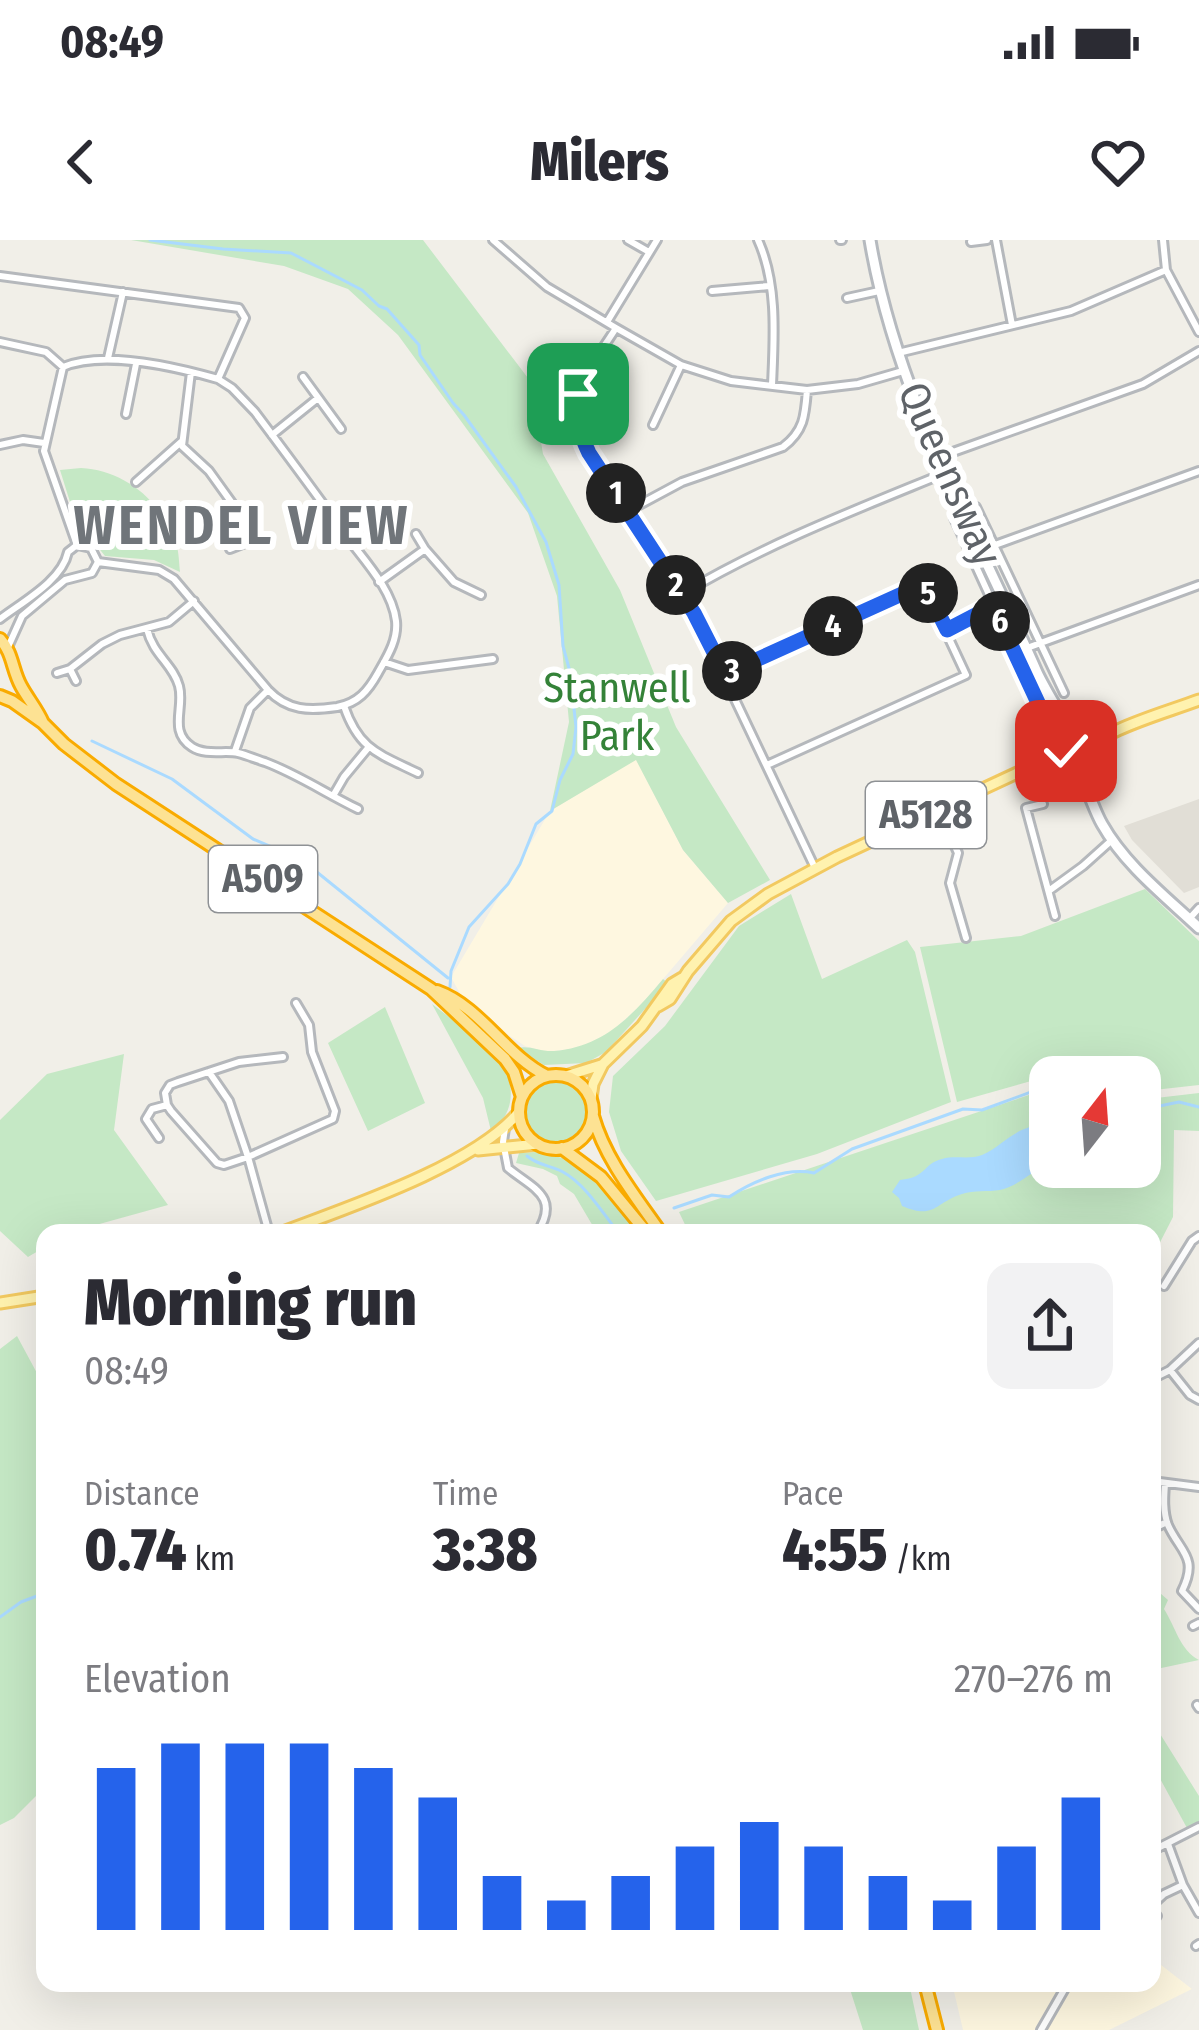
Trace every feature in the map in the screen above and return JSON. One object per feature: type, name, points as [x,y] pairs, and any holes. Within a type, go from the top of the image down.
[{"type":"highway","points":[[0,693],[13,665],[4,643]]},
{"type":"highway","name":"A509","points":[[13,665],[43,723]]},
{"type":"highway","name":"A509","points":[[0,693],[116,784],[448,995],[521,1060],[547,1076]]},
{"type":"highway","name":"A509","points":[[431,988],[505,1059],[522,1097]]},
{"type":"highway","points":[[640,1224],[602,1177],[562,1148],[538,1144],[524,1131],[519,1112],[522,1097],[535,1081],[566,1076],[579,1083],[616,1166],[655,1224]]},
{"type":"highway","points":[[562,1148],[586,1133],[591,1106]]},
{"type":"highway","points":[[927,1992],[933,2030]]},
{"type":"main road","name":"A5128","points":[[591,1106],[593,1084],[603,1064],[670,999],[682,978],[741,912],[815,868],[1030,767],[1046,752],[1096,745],[1115,731],[1199,700]]},
{"type":"main road","name":"A5128","points":[[1030,767],[1043,766],[1103,730],[1115,731]]},
{"type":"main road","name":"A5128","points":[[566,1076],[603,1064]]},
{"type":"main road","points":[[303,1224],[470,1151],[505,1128],[519,1112]]},
{"type":"main road","points":[[470,1151],[538,1144]]},
{"type":"main road","points":[[0,1303],[36,1297]]},
{"type":"street","points":[[493,240],[547,286],[616,328],[682,365],[731,381],[807,390],[858,384],[903,371]]},
{"type":"street","points":[[628,240],[649,252]]},
{"type":"street","points":[[607,322],[657,240]]},
{"type":"street","points":[[758,240],[766,261],[774,337],[772,385]]},
{"type":"street","name":"Queensway","points":[[870,240],[879,291],[903,371],[1070,748]]},
{"type":"street","points":[[971,242],[992,240],[1012,325]]},
{"type":"street","points":[[1163,240],[1166,270],[1199,332]]},
{"type":"street","points":[[898,353],[1071,310],[1166,270]]},
{"type":"street","points":[[0,277],[239,308],[245,318],[218,379]]},
{"type":"street","points":[[712,291],[769,286]]},
{"type":"street","points":[[847,298],[879,291]]},
{"type":"street","points":[[108,358],[123,292]]},
{"type":"street","points":[[616,328],[578,394],[578,431],[682,594],[725,674],[815,868]]},
{"type":"street","points":[[0,342],[46,352],[63,367]]},
{"type":"street","points":[[939,457],[1143,384],[1199,351]]},
{"type":"street","points":[[63,367],[108,358],[191,372],[232,388],[379,582],[393,609],[396,633],[362,696],[344,706],[297,709],[268,690],[174,579],[159,570],[98,562]]},
{"type":"street","points":[[126,414],[136,364]]},
{"type":"street","points":[[653,425],[682,365]]},
{"type":"street","points":[[63,367],[44,443],[45,461],[77,545]]},
{"type":"street","points":[[191,372],[181,442],[255,535],[230,549]]},
{"type":"street","points":[[302,377],[341,429]]},
{"type":"street","points":[[628,511],[682,482],[783,447],[796,437],[805,419],[807,390]]},
{"type":"street","points":[[272,435],[318,398]]},
{"type":"street","points":[[0,445],[22,440],[44,443]]},
{"type":"street","points":[[136,482],[181,442]]},
{"type":"street","points":[[995,545],[1199,471]]},
{"type":"street","points":[[682,594],[733,563],[802,531],[946,472]]},
{"type":"street","points":[[976,507],[1064,692]]},
{"type":"street","name":"Queensway","points":[[954,518],[1047,722],[1055,723]]},
{"type":"street","points":[[416,534],[454,583],[481,595]]},
{"type":"street","points":[[0,619],[55,576],[77,545],[92,548],[98,562],[95,570],[65,580],[22,616],[4,643]]},
{"type":"street","points":[[379,582],[425,549]]},
{"type":"street","points":[[66,563],[76,576]]},
{"type":"street","points":[[725,674],[924,584],[947,630],[966,675],[767,765]]},
{"type":"street","points":[[1027,648],[1199,585]]},
{"type":"street","points":[[947,630],[1006,599]]},
{"type":"street","points":[[57,673],[120,635],[169,622],[194,602]]},
{"type":"street","points":[[147,629],[151,645],[178,683],[177,725],[190,746],[211,752],[235,751],[358,809]]},
{"type":"street","points":[[384,662],[408,670],[494,659]]},
{"type":"street","points":[[70,668],[76,681]]},
{"type":"street","points":[[235,751],[250,708],[268,690]]},
{"type":"street","name":"Queensway","points":[[1051,702],[1055,723],[1070,748]]},
{"type":"street","points":[[344,706],[351,728],[368,748],[418,773]]},
{"type":"street","points":[[333,796],[368,748]]},
{"type":"street","points":[[1070,748],[1083,767],[1082,779],[1112,840],[1199,928]]},
{"type":"street","points":[[341,814],[346,803]]},
{"type":"street","points":[[1043,803],[1026,808],[1055,916]]},
{"type":"street","points":[[939,810],[958,854],[950,884],[966,938]]},
{"type":"street","points":[[1050,890],[1112,840]]},
{"type":"street","points":[[1189,919],[1199,908]]},
{"type":"street","points":[[283,1057],[239,1062],[170,1085],[165,1093],[167,1106],[217,1163],[224,1165],[335,1117],[312,1052],[309,1025],[296,1003]]},
{"type":"street","points":[[209,1072],[232,1109],[266,1224]]},
{"type":"street","points":[[159,1138],[146,1119],[152,1109],[167,1106]]},
{"type":"street","points":[[505,1128],[508,1168],[543,1197],[541,1224]]},
{"type":"street","points":[[1164,1286],[1199,1236]]},
{"type":"street","points":[[1161,1374],[1199,1343]]},
{"type":"street","points":[[1170,1370],[1199,1400]]},
{"type":"street","points":[[1161,1483],[1199,1487]]},
{"type":"street","points":[[1166,1484],[1167,1522],[1189,1559],[1187,1582],[1180,1594],[1199,1609]]},
{"type":"street","points":[[1161,1525],[1167,1522]]},
{"type":"street","points":[[1161,1847],[1199,1827]]},
{"type":"street","points":[[1168,1844],[1199,1913]]},
{"type":"street","points":[[1161,1898],[1183,1885]]},
{"type":"street","points":[[1041,2030],[1062,1992]]},
{"type":"shaded area","points":[[636,759],[683,850],[728,903],[640,1006],[612,1031],[581,1048],[546,1052],[525,1046],[468,1008],[451,977],[550,811]]},
{"type":"shaded area","points":[[1199,799],[1199,887],[1184,893],[1124,826]]},
{"type":"shaded area","points":[[1161,1965],[1192,1989],[1109,2030],[963,2030],[954,1992],[1161,1992]]},
{"type":"green space","name":"Stanwell Park","points":[[131,240],[423,240],[531,382],[543,454],[620,590],[676,727],[770,880],[728,903],[683,850],[636,760],[550,811],[569,722],[557,596],[528,513],[398,335],[348,289],[284,266]]},
{"type":"green space","points":[[81,468],[112,475],[151,501],[170,528],[180,572],[154,560],[105,556],[81,537],[60,470]]},
{"type":"green space","points":[[1145,889],[1199,941],[1199,1085],[1161,1089],[1161,1056],[1029,1056],[1029,1082],[957,1102],[920,947],[1021,936]]},
{"type":"green space","points":[[791,894],[822,979],[907,940],[915,952],[951,1102],[817,1154],[656,1201],[621,1151],[609,1112],[613,1076],[665,1026],[739,926]]},
{"type":"green space","points":[[663,979],[667,982],[664,988],[606,1052],[586,1063],[544,1065],[517,1048],[554,1051],[603,1036],[629,1017]]},
{"type":"green space","points":[[432,1004],[485,1046],[505,1071],[511,1090],[508,1108],[491,1131],[483,1098]]},
{"type":"green space","points":[[385,1007],[425,1103],[368,1131],[328,1043]]},
{"type":"green space","points":[[124,1054],[114,1130],[168,1205],[99,1224],[36,1224],[36,1251],[28,1257],[0,1231],[0,1120],[47,1074]]},
{"type":"green space","points":[[556,1079],[579,1088],[588,1111],[579,1134],[556,1143],[533,1134],[524,1111],[533,1088]]},
{"type":"green space","points":[[1199,1093],[1199,1131],[1174,1130],[1173,1217],[1161,1240],[1161,1224],[685,1224],[679,1212],[1029,1095],[1029,1188],[1161,1188],[1161,1097]]},
{"type":"green space","points":[[519,1153],[572,1160],[603,1185],[631,1224],[592,1224],[557,1176],[516,1163]]},
{"type":"green space","points":[[17,1336],[36,1371],[36,1796],[0,1825],[0,1349]]},
{"type":"green space","points":[[1161,1594],[1168,1600],[1164,1609],[1179,1638],[1199,1660],[1161,1668]]},
{"type":"green space","points":[[1161,1735],[1199,1796],[1199,1823],[1187,1828],[1161,1780]]},
{"type":"green space","points":[[851,1992],[911,1992],[919,2030],[863,2030]]},
{"type":"water","points":[[1029,1128],[1029,1175],[1013,1185],[962,1194],[921,1211],[902,1206],[892,1192],[900,1180],[916,1176],[936,1161],[982,1155]]},
{"type":"waterway","points":[[150,240],[291,253],[362,290],[387,309],[419,345],[420,355],[516,487],[546,542],[559,585],[576,727],[573,754],[552,811],[536,824],[508,884],[469,927],[451,971],[450,987]]},
{"type":"waterway","points":[[92,741],[172,779],[253,839],[302,860],[448,978]]},
{"type":"waterway","points":[[674,1208],[712,1195],[729,1197],[781,1174],[814,1173],[852,1149],[963,1109],[982,1110],[1029,1093]]},
{"type":"waterway","points":[[1161,1106],[1179,1102],[1199,1107]]},
{"type":"waterway","points":[[527,1156],[571,1177],[612,1224]]},
{"type":"waterway","points":[[0,1617],[36,1596]]},
{"type":"district","name":"WENDEL VIEW","points":[[242,526]]},
{"type":"route","points":[[578,394],[578,431],[589,453],[694,613],[725,674],[924,584],[947,630],[993,606],[1047,722],[1055,723],[1066,751]]}]
